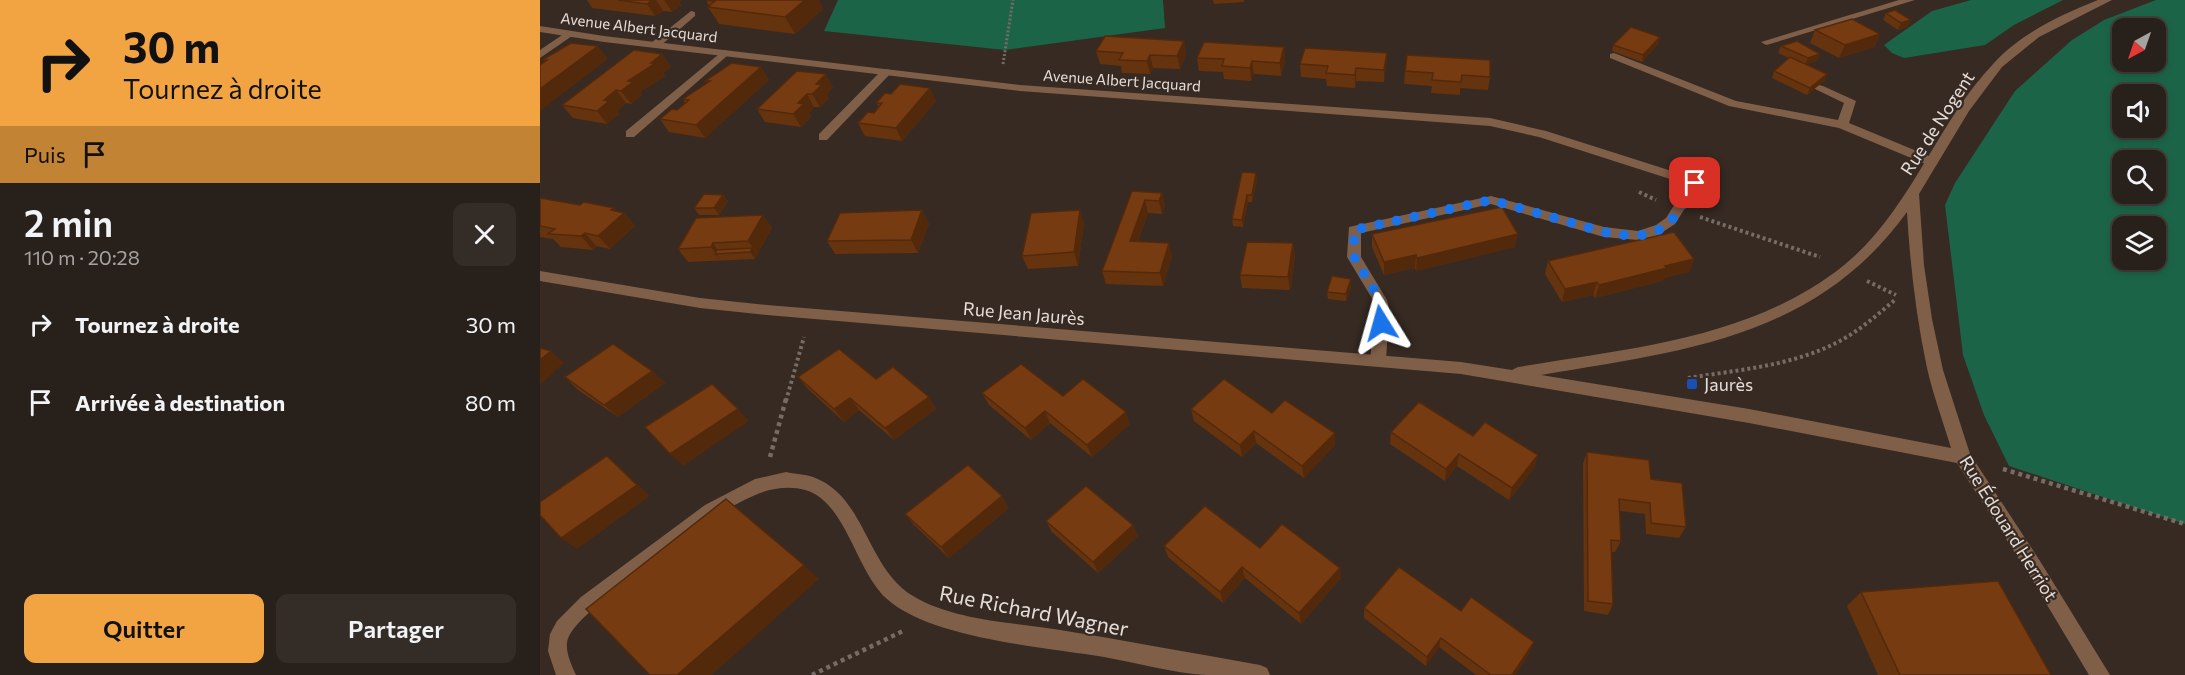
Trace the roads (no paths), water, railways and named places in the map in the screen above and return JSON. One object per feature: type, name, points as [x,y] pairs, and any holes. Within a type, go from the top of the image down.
[{"type":"street","points":[[1766,42],[1910,0]]},
{"type":"street","name":"Rue de Nogent","points":[[1507,375],[1703,338],[1781,312],[1818,291],[1846,270],[1888,228],[1913,194],[1972,98],[2000,63],[2048,26],[2106,0]]},
{"type":"street","points":[[655,45],[691,15]]},
{"type":"street","name":"Avenue Albert Jacquard","points":[[540,29],[655,45],[1020,88],[1481,121],[1542,134],[1695,183],[1681,211],[1665,227],[1636,235],[1621,236],[1491,200],[1354,230],[1354,257],[1380,300],[1382,308],[1378,361]]},
{"type":"street","points":[[540,55],[568,34]]},
{"type":"street","points":[[630,134],[724,53]]},
{"type":"street","points":[[1614,56],[1733,104],[1842,125],[1932,162]]},
{"type":"street","points":[[823,137],[886,72]]},
{"type":"street","points":[[1819,88],[1851,101],[1842,125]]},
{"type":"street","name":"Rue Édouard Herriot","points":[[1913,194],[1917,265],[1925,319],[1938,380],[1962,457],[2024,551],[2100,675]]},
{"type":"street","name":"Rue Jean Jaurès","points":[[540,276],[700,303],[757,309],[1378,361],[1507,375]]},
{"type":"street","points":[[1507,375],[1657,400],[1962,457]]},
{"type":"street","name":"Rue Richard Wagner","points":[[566,675],[556,647],[560,632],[572,618],[706,513],[743,490],[762,484],[800,481],[818,487],[832,496],[851,522],[873,570],[883,585],[898,597],[936,615],[969,624],[1260,675]]},
{"type":"place","name":"Jaurès","points":[[1692,384]]}]
